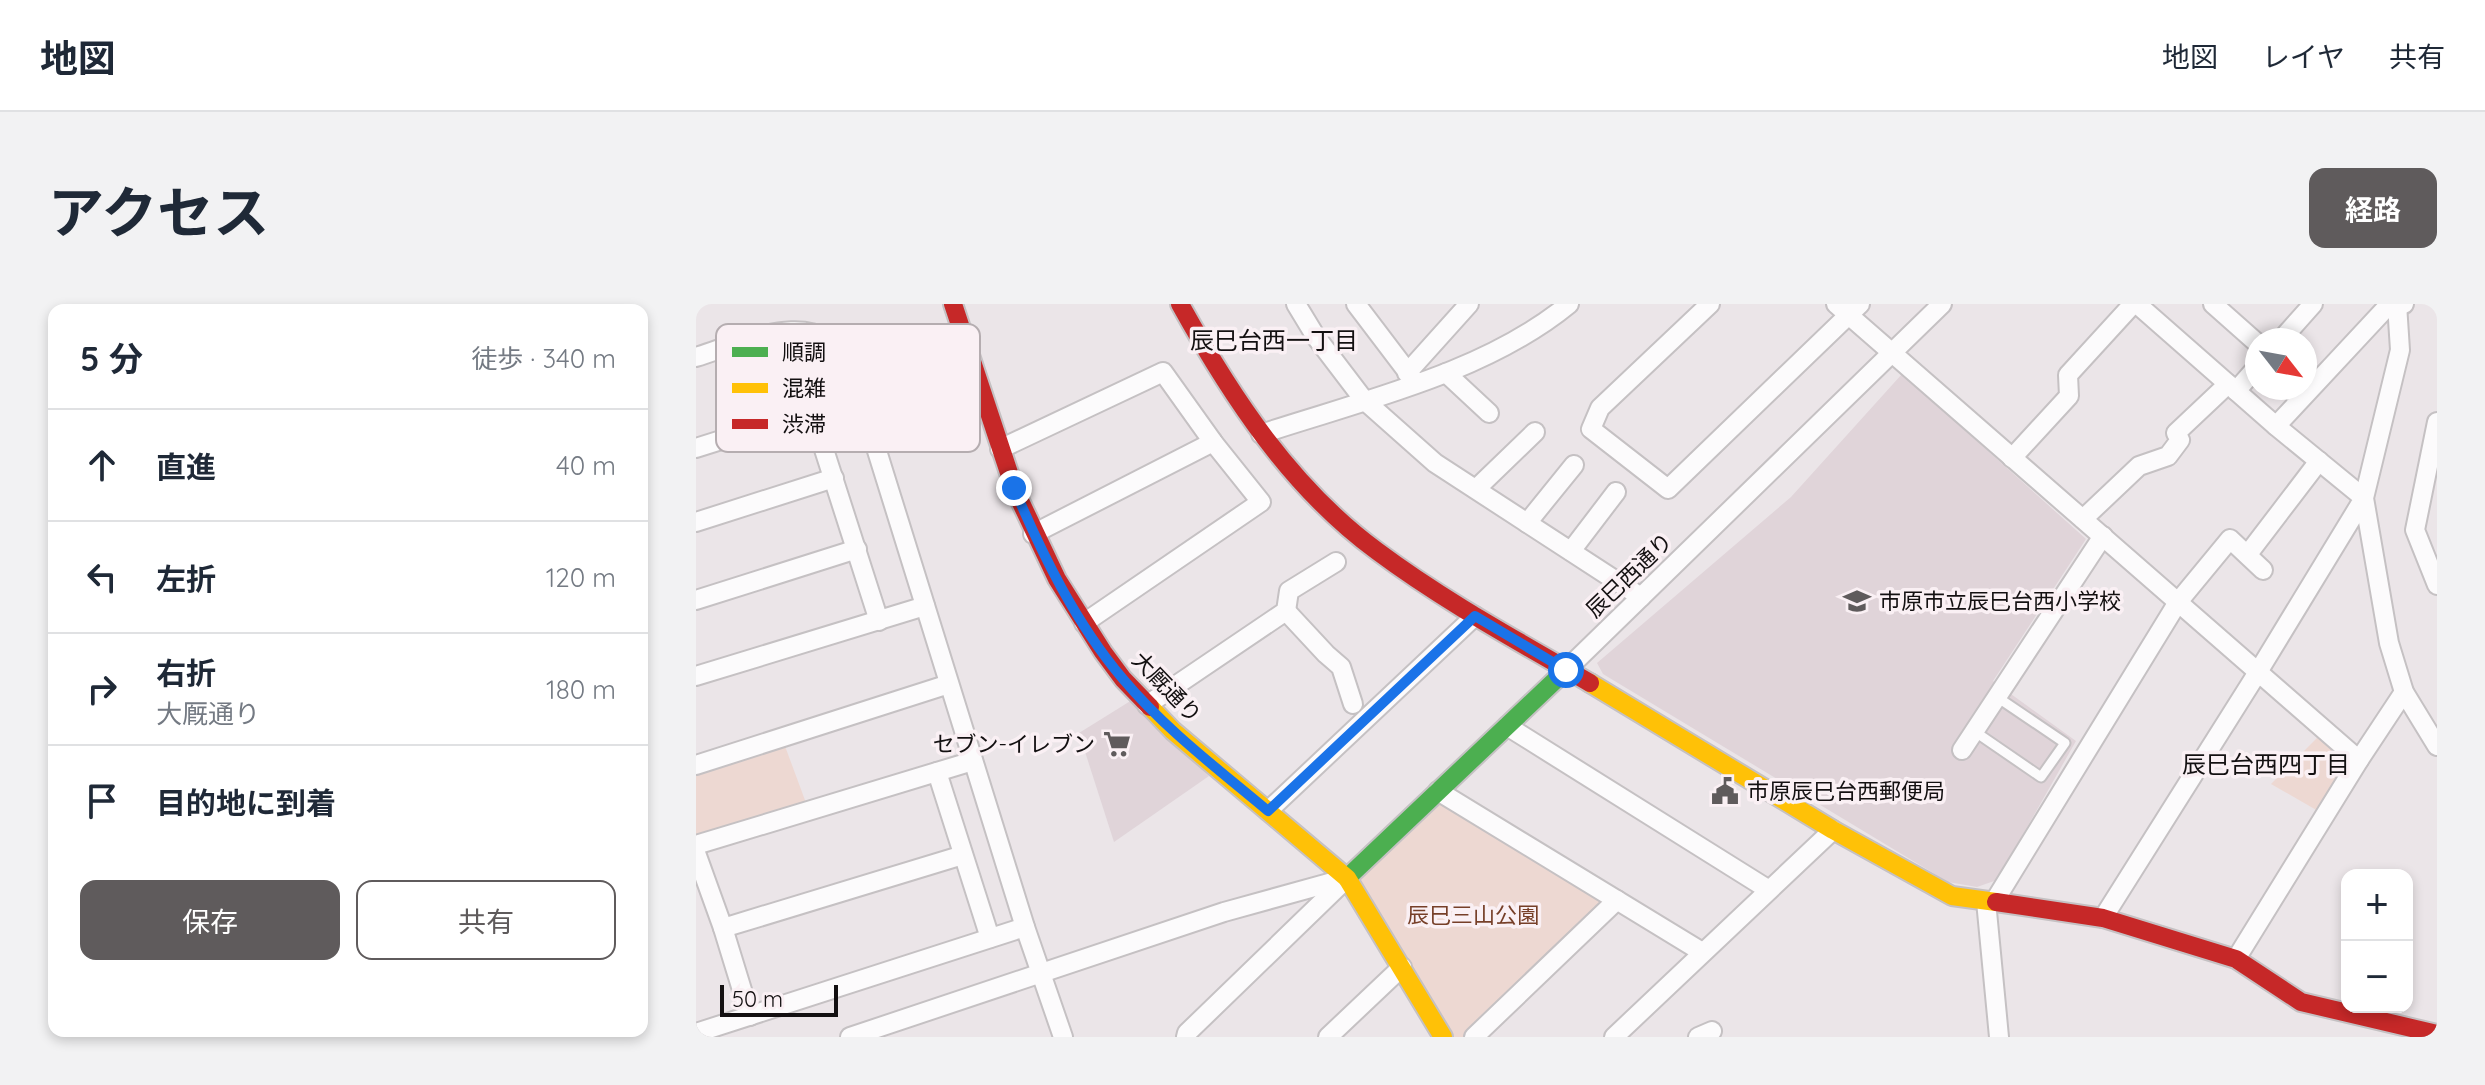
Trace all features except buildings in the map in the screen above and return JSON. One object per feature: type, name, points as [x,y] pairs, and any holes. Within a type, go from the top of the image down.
[{"type":"street","name":"大厩通り","points":[[953,304],[959,324]]},
{"type":"street","points":[[1180,304],[1217,371],[1261,434],[1321,502],[1375,550],[1475,616],[1833,830],[1952,896],[2103,918],[2236,959],[2301,1002],[2437,1034]]},
{"type":"street","points":[[1296,304],[1316,337],[1364,400],[1435,463],[1641,597]]},
{"type":"street","points":[[1412,378],[1469,304]]},
{"type":"street","points":[[1261,434],[1364,400],[1412,378],[1446,373],[1492,354],[1569,304]]},
{"type":"street","points":[[1710,304],[1600,408],[1591,429],[1668,489],[1849,308],[1892,353],[2359,760]]},
{"type":"street","name":"辰巳西通り","points":[[1347,878],[1942,304]]},
{"type":"street","points":[[2012,458],[2069,396],[2068,375],[2135,304],[2364,498],[2389,643],[2404,692],[2437,746]]},
{"type":"street","points":[[2213,304],[2245,332]]},
{"type":"street","points":[[2292,328],[2313,304]]},
{"type":"street","points":[[2103,918],[2364,498],[2400,350],[2397,304]]},
{"type":"street","points":[[2276,426],[2386,308],[2404,304]]},
{"type":"street","points":[[1362,307],[1412,378]]},
{"type":"street","points":[[696,357],[716,351]]},
{"type":"street","points":[[1000,449],[1163,372],[1261,502],[1084,623]]},
{"type":"street","points":[[1446,373],[1489,413]]},
{"type":"street","points":[[2083,519],[2139,466],[2168,456],[2180,440],[2176,433],[2245,377]]},
{"type":"street","name":"大厩通り","points":[[980,387],[1033,534],[1084,623],[1123,679],[1196,751],[1347,878],[1443,1037]]},
{"type":"street","points":[[2437,422],[2415,530],[2437,585]]},
{"type":"street","points":[[1476,489],[1535,432]]},
{"type":"street","points":[[696,448],[716,442]]},
{"type":"street","points":[[1033,534],[1213,442]]},
{"type":"street","points":[[825,452],[879,621]]},
{"type":"street","points":[[877,452],[1025,927],[1063,1037]]},
{"type":"street","points":[[2248,554],[2319,461]]},
{"type":"street","points":[[1527,523],[1574,465]]},
{"type":"street","points":[[696,522],[834,478]]},
{"type":"street","points":[[1571,551],[1616,492]]},
{"type":"street","points":[[1962,750],[2103,536]]},
{"type":"street","points":[[1999,1037],[1990,901],[2178,602],[2230,539],[2263,570]]},
{"type":"street","points":[[696,600],[857,549]]},
{"type":"street","points":[[1147,705],[1286,611],[1289,591],[1336,562]]},
{"type":"street","points":[[696,676],[925,606]]},
{"type":"street","points":[[1286,611],[1341,667],[1353,704]]},
{"type":"street","points":[[1268,811],[1475,616]]},
{"type":"street","points":[[696,765],[949,684]]},
{"type":"street","points":[[2236,959],[2404,692]]},
{"type":"street","points":[[1507,726],[1769,890]]},
{"type":"street","points":[[696,845],[973,761]]},
{"type":"street","points":[[937,772],[990,938]]},
{"type":"street","points":[[1438,791],[1702,952]]},
{"type":"street","points":[[1614,1037],[1833,830]]},
{"type":"street","points":[[696,853],[750,1016]]},
{"type":"street","points":[[723,928],[963,855]]},
{"type":"street","points":[[850,1037],[1224,912],[1347,878]]},
{"type":"street","points":[[1186,1037],[1347,878]]},
{"type":"street","points":[[1474,1037],[1617,900]]},
{"type":"street","points":[[696,1033],[1025,927]]},
{"type":"street","points":[[1328,1037],[1402,967]]},
{"type":"lane","points":[[1974,731],[2041,777],[2065,743],[1997,696]]},
{"type":"shaded area","name":"市原市立辰巳台西小学校","points":[[1902,374],[2086,539],[1993,681],[2076,741],[1997,880],[1977,887],[1948,882],[1603,674],[1597,663],[1791,497]]},
{"type":"shaded area","points":[[1132,700],[1209,776],[1114,842],[1079,733]]},
{"type":"green space","points":[[2325,730],[2359,760],[2325,815],[2271,784]]},
{"type":"green space","points":[[782,738],[809,811],[696,845],[696,765]]},
{"type":"green space","name":"辰巳三山公園","points":[[1438,791],[1617,900],[1474,1037],[1442,1037],[1347,878]]},
{"type":"traffic: fast","points":[[1347,878],[1566,670]]},
{"type":"traffic: slow","points":[[1590,683],[1833,830],[1952,896],[1996,902]]},
{"type":"traffic: slow","points":[[1150,707],[1173,731],[1347,878],[1443,1037]]},
{"type":"traffic: jam","points":[[953,304],[960,324]]},
{"type":"traffic: jam","points":[[1180,304],[1220,373],[1265,438],[1317,499],[1346,526],[1428,587],[1590,683]]},
{"type":"traffic: jam","points":[[980,385],[1014,488],[1057,579],[1103,652],[1150,707]]},
{"type":"traffic: jam","points":[[1996,902],[2103,918],[2236,959],[2301,1002],[2437,1034]]},
{"type":"place","name":"市原市立辰巳台西小学校","points":[[1857,601]]},
{"type":"place","name":"セブン-イレブン","points":[[1117,744]]},
{"type":"place","name":"市原辰巳台西郵便局","points":[[1725,791]]},
{"type":"district","name":"辰巳台西一丁目","points":[[1274,340]]},
{"type":"district","name":"辰巳台西四丁目","points":[[2266,764]]},
{"type":"route","points":[[1014,488],[1033,534],[1057,579],[1123,679],[1173,731],[1268,811],[1475,616],[1566,670]]}]
